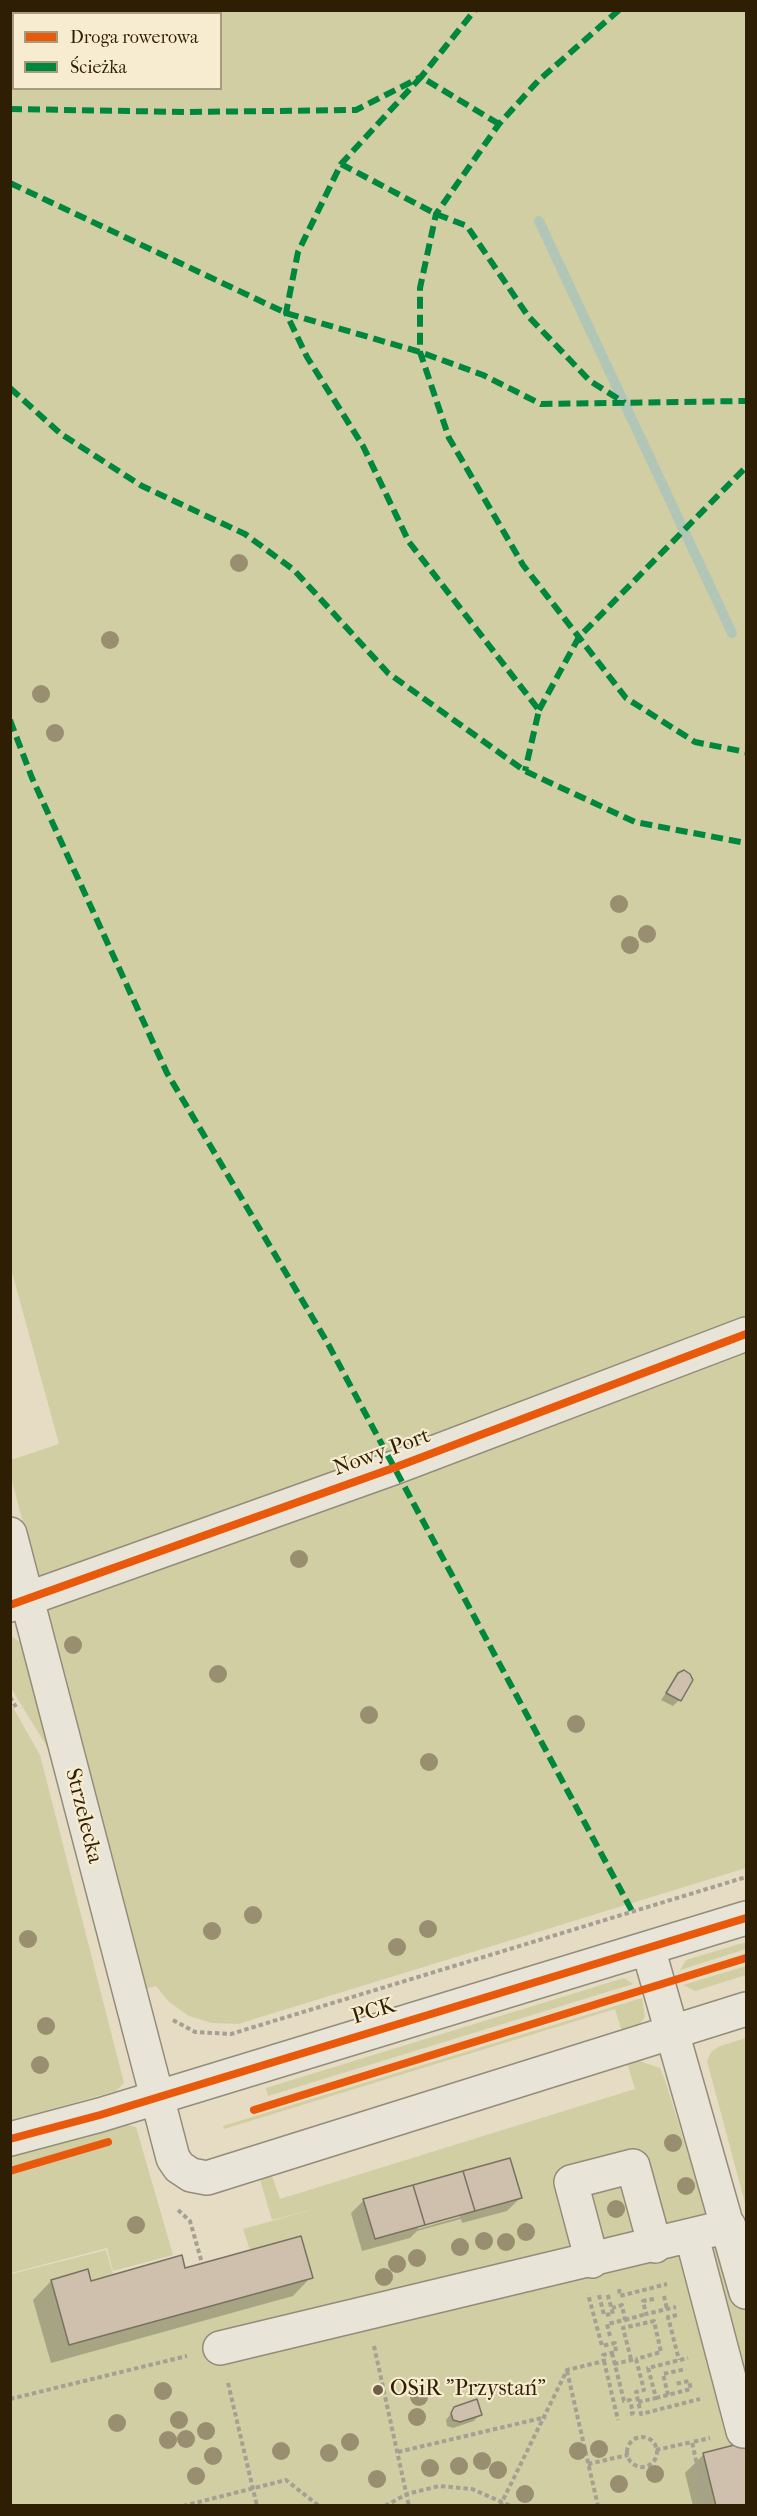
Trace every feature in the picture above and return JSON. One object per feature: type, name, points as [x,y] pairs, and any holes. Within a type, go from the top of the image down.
[{"type":"street","name":"Nowy Port","points":[[19,1602],[396,1467],[747,1334]]},
{"type":"street","name":"Strzelecka","points":[[10,1534],[19,1602],[156,2098],[173,2158],[179,2167],[191,2175],[207,2178],[747,2010]]},
{"type":"street","name":"PCK","points":[[10,2139],[156,2098],[747,1918]]},
{"type":"street","points":[[648,1948],[747,2292]]},
{"type":"street","points":[[591,2274],[571,2182],[633,2166],[655,2246]]},
{"type":"street","points":[[220,2348],[367,2313],[591,2274],[655,2246],[729,2226]]},
{"type":"street","points":[[692,2237],[743,2431]]},
{"type":"path","points":[[168,2016],[195,2032],[231,2034],[747,1877]]},
{"type":"path","points":[[591,2274],[595,2280],[604,2315],[613,2314],[612,2308],[591,2274]]},
{"type":"path","points":[[591,2274],[602,2346],[615,2343],[616,2352],[603,2355],[618,2420]]},
{"type":"path","points":[[664,2296],[667,2309]]},
{"type":"path","points":[[646,2314],[643,2301],[654,2299]]},
{"type":"path","points":[[612,2308],[622,2305],[623,2328],[644,2390],[636,2392],[641,2414],[703,2398],[701,2388]]},
{"type":"path","points":[[610,2336],[607,2324],[682,2305]]},
{"type":"path","points":[[367,2313],[410,2505]]},
{"type":"path","points":[[614,2364],[662,2352],[654,2321],[623,2328]]},
{"type":"path","points":[[10,2399],[220,2348],[257,2505]]},
{"type":"path","points":[[612,2353],[624,2401],[630,2400],[633,2413],[627,2415]]},
{"type":"path","points":[[656,2398],[648,2368],[693,2356]]},
{"type":"path","points":[[567,2370],[604,2361]]},
{"type":"path","points":[[668,2394],[663,2374],[686,2369]]},
{"type":"path","points":[[500,2505],[546,2417],[567,2370]]},
{"type":"path","points":[[567,2370],[598,2505]]},
{"type":"path","points":[[638,2402],[691,2389],[689,2380],[675,2384]]},
{"type":"path","points":[[398,2452],[546,2417]]},
{"type":"path","points":[[657,2450],[743,2431]]},
{"type":"path","points":[[639,2438],[650,2440],[657,2450],[654,2461],[644,2467],[633,2464],[628,2455],[630,2444],[639,2438]]},
{"type":"path","points":[[692,2442],[706,2505]]},
{"type":"path","points":[[588,2464],[628,2455]]},
{"type":"path","points":[[183,2505],[286,2480],[319,2505]]},
{"type":"path","points":[[385,2505],[407,2494],[439,2487],[472,2489],[511,2505]]},
{"type":"shaded area","points":[[10,11],[746,11],[746,1868],[238,2024],[212,2023],[189,2016],[169,2002],[156,1986],[145,1989],[11,1477],[11,1460],[59,1444],[10,1265]]},
{"type":"shaded area","points":[[11,1636],[20,1642],[23,1648],[49,1750],[11,1688]]},
{"type":"shaded area","points":[[11,1704],[40,1755],[124,2083],[116,2091],[11,2120]]},
{"type":"shaded area","points":[[746,1942],[746,1949],[680,1970],[686,1960]]},
{"type":"shaded area","points":[[746,1966],[746,1975],[695,1991],[683,1985]]},
{"type":"shaded area","points":[[624,1978],[633,1984],[268,2096],[266,2088]]},
{"type":"shaded area","points":[[642,1998],[645,2017],[634,2031],[623,2035],[615,2009],[224,2129],[223,2126]]},
{"type":"shaded area","points":[[746,2038],[746,2207],[707,2061],[711,2052],[720,2046]]},
{"type":"shaded area","name":"OSiR \"Przystań\"","points":[[639,2061],[660,2068],[717,2248],[746,2242],[746,2505],[11,2506],[11,2274],[106,2250],[113,2274],[182,2255],[185,2268],[250,2250],[243,2229],[318,2208],[272,2220],[259,2176],[271,2173],[280,2199],[635,2089],[627,2063]]},
{"type":"shaded area","points":[[127,2125],[136,2127],[173,2255],[113,2271],[107,2248],[11,2273],[11,2156]]},
{"type":"building","points":[[684,1670],[693,1680],[681,1701],[666,1693],[678,1673]]},
{"type":"building","points":[[510,2158],[522,2198],[475,2211],[463,2171]]},
{"type":"building","points":[[463,2171],[475,2211],[425,2225],[413,2185]]},
{"type":"building","points":[[413,2185],[425,2225],[375,2239],[363,2199]]},
{"type":"building","points":[[301,2236],[313,2278],[69,2345],[51,2280],[88,2269],[91,2281],[182,2255],[185,2268]]},
{"type":"building","points":[[477,2399],[482,2415],[460,2422],[453,2420],[451,2413],[454,2407]]},
{"type":"building","points":[[746,2442],[746,2506],[716,2506],[703,2453]]},
{"type":"waterway","points":[[539,221],[732,633]]},
{"type":"marked path","points":[[10,109],[185,112],[356,110],[421,77],[475,10]]},
{"type":"marked path","points":[[619,10],[538,81],[499,124],[436,214],[420,288],[420,352],[449,438],[523,565],[626,698],[695,742],[746,752]]},
{"type":"marked path","points":[[499,124],[421,77],[341,164],[298,252],[286,313],[307,357],[363,446],[409,542],[539,710],[525,771]]},
{"type":"marked path","points":[[341,164],[436,214],[467,226],[528,316],[590,381],[625,403]]},
{"type":"marked path","points":[[10,183],[286,313],[420,352],[483,375],[541,404],[746,401]]},
{"type":"marked path","points":[[10,388],[61,434],[142,486],[245,534],[294,570],[388,673],[525,771],[635,822],[746,843]]},
{"type":"marked path","points":[[539,710],[579,637],[746,467]]},
{"type":"marked path","points":[[10,720],[32,778],[167,1073],[327,1342],[632,1911]]},
{"type":"cycle path","points":[[10,1605],[396,1467],[746,1334]]},
{"type":"cycle path","points":[[10,2139],[100,2115],[746,1918]]},
{"type":"cycle path","points":[[254,2110],[746,1958]]},
{"type":"cycle path","points":[[10,2171],[108,2142]]},
{"type":"place","name":"OSiR \"Przystań\"","points":[[378,2390]]}]
